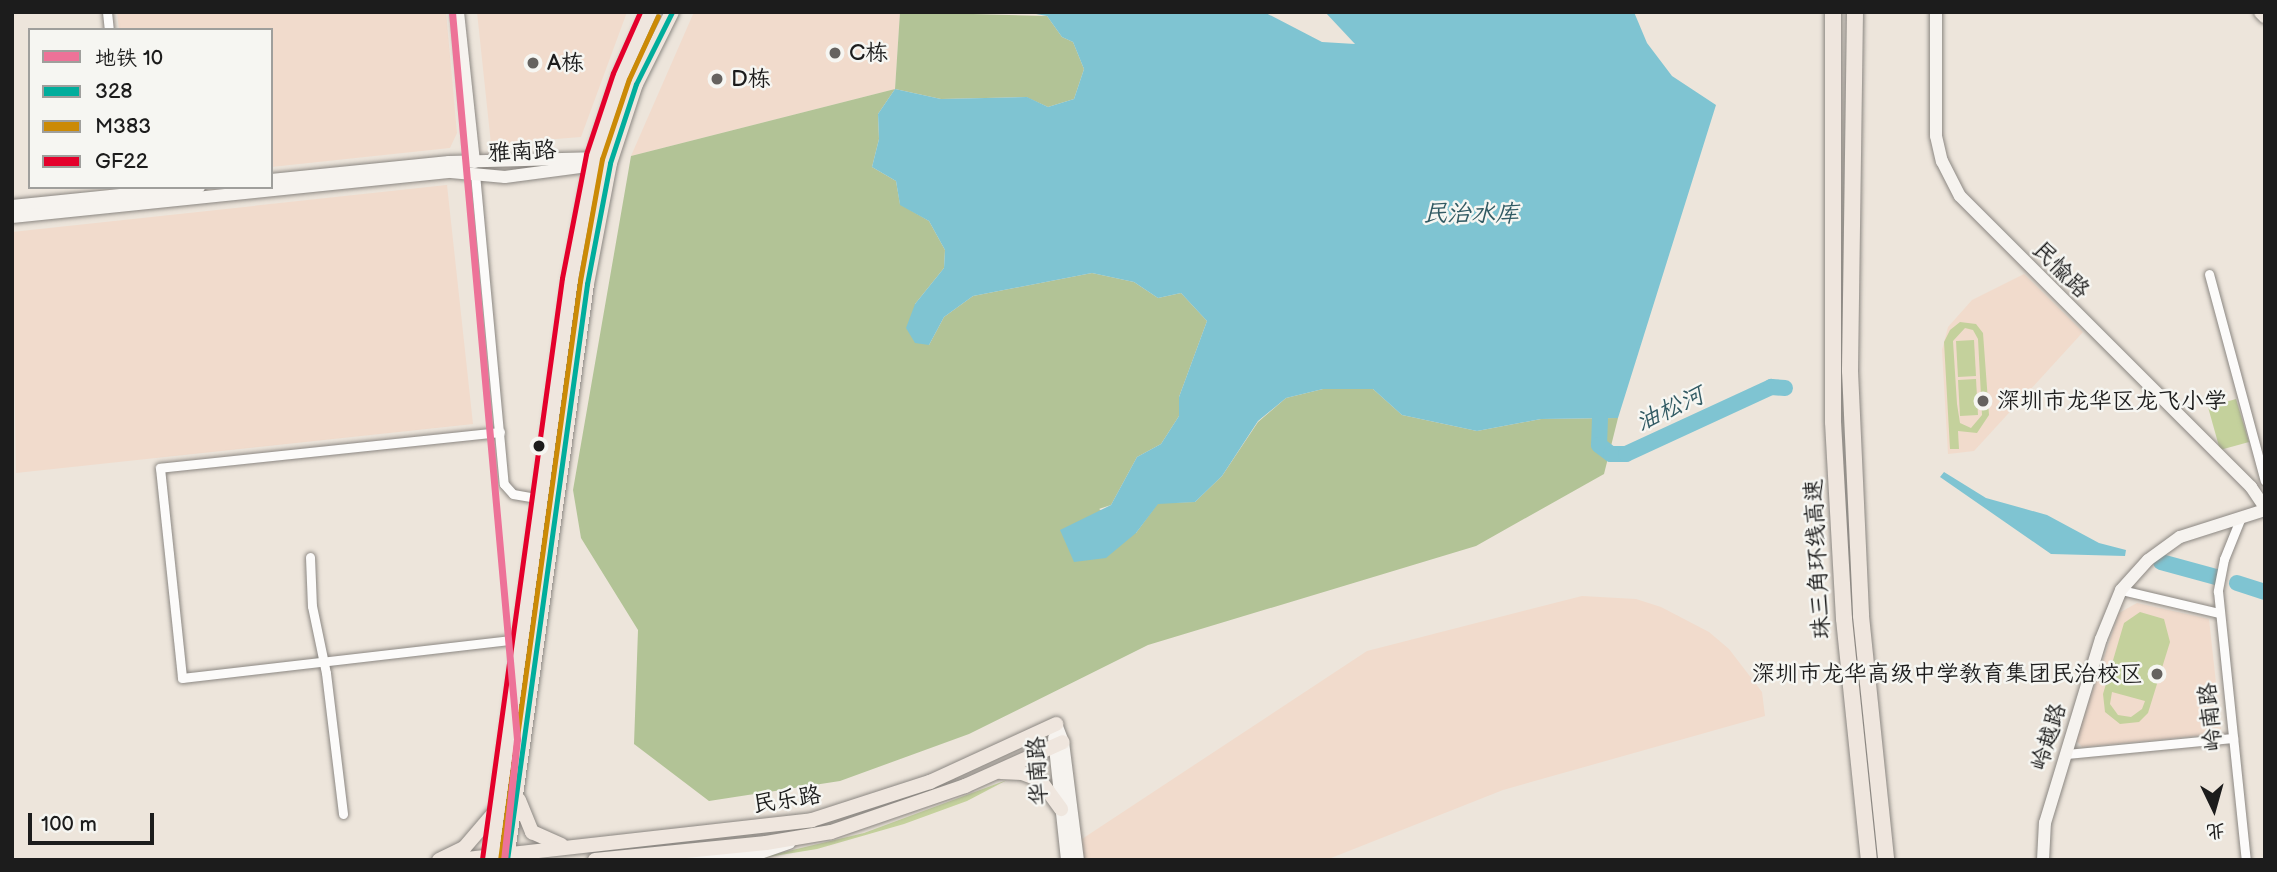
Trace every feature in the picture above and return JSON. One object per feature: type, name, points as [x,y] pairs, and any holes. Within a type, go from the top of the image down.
[{"type":"highway","name":"珠三角环线高速","points":[[1833,12],[1831,378],[1844,619],[1869,860]]},
{"type":"highway","name":"珠三角环线高速","points":[[1855,12],[1850,385],[1861,616],[1886,860]]},
{"type":"main road","points":[[491,858],[540,499],[593,162],[621,76],[650,12]]},
{"type":"main road","points":[[508,857],[587,284],[610,163],[636,84],[672,12]]},
{"type":"main road","name":"民乐路","points":[[458,860],[508,857],[573,847],[776,826],[849,811],[950,774],[1056,724]]},
{"type":"main road","name":"民乐路","points":[[595,860],[800,838],[866,822],[993,774],[1058,744]]},
{"type":"main road","points":[[993,774],[1035,776],[1049,788],[1061,809]]},
{"type":"main road","points":[[517,782],[520,808],[532,832],[547,842],[573,847]]},
{"type":"main road","points":[[439,860],[475,838],[498,802]]},
{"type":"street","points":[[458,12],[505,487],[513,494],[540,499]]},
{"type":"street","name":"民愉路","points":[[1936,12],[1936,136],[1947,173],[1960,196],[2251,487],[2265,509]]},
{"type":"street","points":[[593,162],[610,163]]},
{"type":"street","name":"雅南路","points":[[273,180],[593,162]]},
{"type":"street","name":"雅南路","points":[[12,217],[474,168]]},
{"type":"street","points":[[12,206],[163,189]]},
{"type":"street","points":[[2209,274],[2265,481]]},
{"type":"street","points":[[500,432],[160,468],[181,678],[520,639]]},
{"type":"street","name":"岭越路","points":[[2043,860],[2045,823],[2101,639],[2121,590],[2169,544],[2265,509]]},
{"type":"street","name":"岭南路","points":[[2241,517],[2221,569],[2219,612],[2246,860]]},
{"type":"street","points":[[310,557],[320,662],[343,814]]},
{"type":"street","points":[[2121,590],[2219,612]]},
{"type":"street","name":"华南路","points":[[1056,724],[1067,860]]},
{"type":"street","points":[[2066,754],[2233,738]]},
{"type":"street","name":"华南路","points":[[1058,744],[1078,860]]},
{"type":"street","points":[[686,860],[760,853],[800,838]]},
{"type":"shaded area","points":[[117,12],[446,12],[457,133],[450,148],[273,167],[273,28],[119,28]]},
{"type":"shaded area","points":[[477,12],[627,12],[581,137],[491,144]]},
{"type":"shaded area","points":[[694,12],[900,12],[895,89],[631,156]]},
{"type":"shaded area","points":[[447,185],[473,424],[16,473],[12,232]]},
{"type":"shaded area","name":"深圳市龙华区龙飞小学","points":[[2024,274],[2083,332],[1974,451],[1948,454],[1942,350],[1948,327],[1972,300]]},
{"type":"shaded area","points":[[1582,596],[1636,599],[1661,607],[1709,632],[1729,649],[1762,692],[1765,716],[1503,790],[1326,860],[1084,860],[1082,839],[1367,651]]},
{"type":"shaded area","name":"深圳市龙华高级中学教育集团民治校区","points":[[2137,603],[2209,619],[2221,729],[2217,734],[2082,747],[2076,740],[2119,613]]},
{"type":"green space","points":[[900,12],[1047,16],[1062,37],[1073,42],[1084,69],[1074,99],[1048,107],[1026,97],[941,99],[895,89]]},
{"type":"green space","points":[[895,89],[878,114],[879,139],[872,167],[896,181],[900,204],[929,221],[945,250],[944,268],[915,304],[929,345],[944,317],[973,296],[1092,273],[1134,282],[1158,298],[1181,293],[1207,321],[1179,397],[1179,416],[1161,444],[1137,457],[1111,505],[1099,509],[1136,533],[1158,503],[1195,502],[1222,476],[1258,422],[1286,398],[1323,389],[1373,389],[1402,415],[1477,431],[1541,419],[1618,418],[1604,474],[1476,546],[1148,645],[969,734],[840,781],[709,801],[634,744],[638,630],[581,538],[573,490],[631,156]]},
{"type":"green space","points":[[1960,322],[1976,324],[1983,333],[1989,415],[1977,433],[1958,431],[1959,449],[1950,449],[1944,342],[1950,330]],"holes":[[[1965,328],[1973,330],[1978,339],[1982,415],[1971,428],[1960,423],[1953,341]]]},
{"type":"green space","points":[[1974,340],[1976,376],[1958,377],[1956,341]]},
{"type":"green space","points":[[1976,379],[1978,415],[1960,416],[1958,380]]},
{"type":"green space","points":[[2236,399],[2249,442],[2220,450],[2208,407]]},
{"type":"green space","points":[[2140,612],[2164,619],[2170,642],[2148,713],[2139,722],[2120,724],[2105,712],[2103,694],[2124,623]],"holes":[[[2112,692],[2145,701],[2142,709],[2131,717],[2118,715],[2110,704]]]},
{"type":"green space","points":[[1007,780],[967,801],[904,824],[817,849],[750,860],[864,833]]},
{"type":"water","name":"民治水库","points":[[1025,12],[1264,12],[1322,42],[1355,44],[1325,12],[1634,12],[1647,43],[1672,76],[1716,105],[1618,418],[1541,419],[1477,431],[1402,415],[1373,389],[1323,389],[1286,398],[1258,421],[1222,476],[1195,502],[1158,504],[1136,533],[1106,558],[1074,562],[1060,530],[1111,505],[1137,457],[1161,444],[1179,416],[1179,397],[1207,321],[1181,293],[1158,298],[1134,282],[1092,273],[973,296],[944,317],[929,345],[915,343],[906,328],[915,304],[944,268],[945,250],[929,221],[900,205],[896,181],[872,167],[879,139],[878,114],[895,89],[941,99],[1027,97],[1048,107],[1074,99],[1084,69],[1073,42],[1062,37],[1047,16]]},
{"type":"water","points":[[1944,472],[1986,498],[2047,515],[2099,543],[2126,550],[2125,556],[2051,554],[1940,477]]},
{"type":"waterway","name":"油松河","points":[[1600,418],[1599,445],[1611,454],[1626,454],[1771,387],[1785,388]]},
{"type":"waterway","name":"油松河","points":[[2161,562],[2216,577]]},
{"type":"waterway","name":"油松河","points":[[2237,583],[2265,592]]},
{"type":"metro line","name":"10","points":[[452,12],[517,739],[504,860]]},
{"type":"transit line","name":"GF22","points":[[482,859],[562,278],[586,154],[613,73],[640,12]]},
{"type":"transit line","name":"328","points":[[507,860],[587,284],[610,163],[636,84],[672,12]]},
{"type":"transit line","name":"M383","points":[[500,860],[580,281],[602,159],[629,79],[658,16]]},
{"type":"place","name":"C栋","points":[[835,53]]},
{"type":"place","name":"A栋","points":[[533,63]]},
{"type":"place","name":"D栋","points":[[717,79]]},
{"type":"place","name":"深圳市龙华区龙飞小学","points":[[1983,401]]},
{"type":"place","name":"深圳市龙华高级中学教育集团民治校区","points":[[2157,674]]}]
